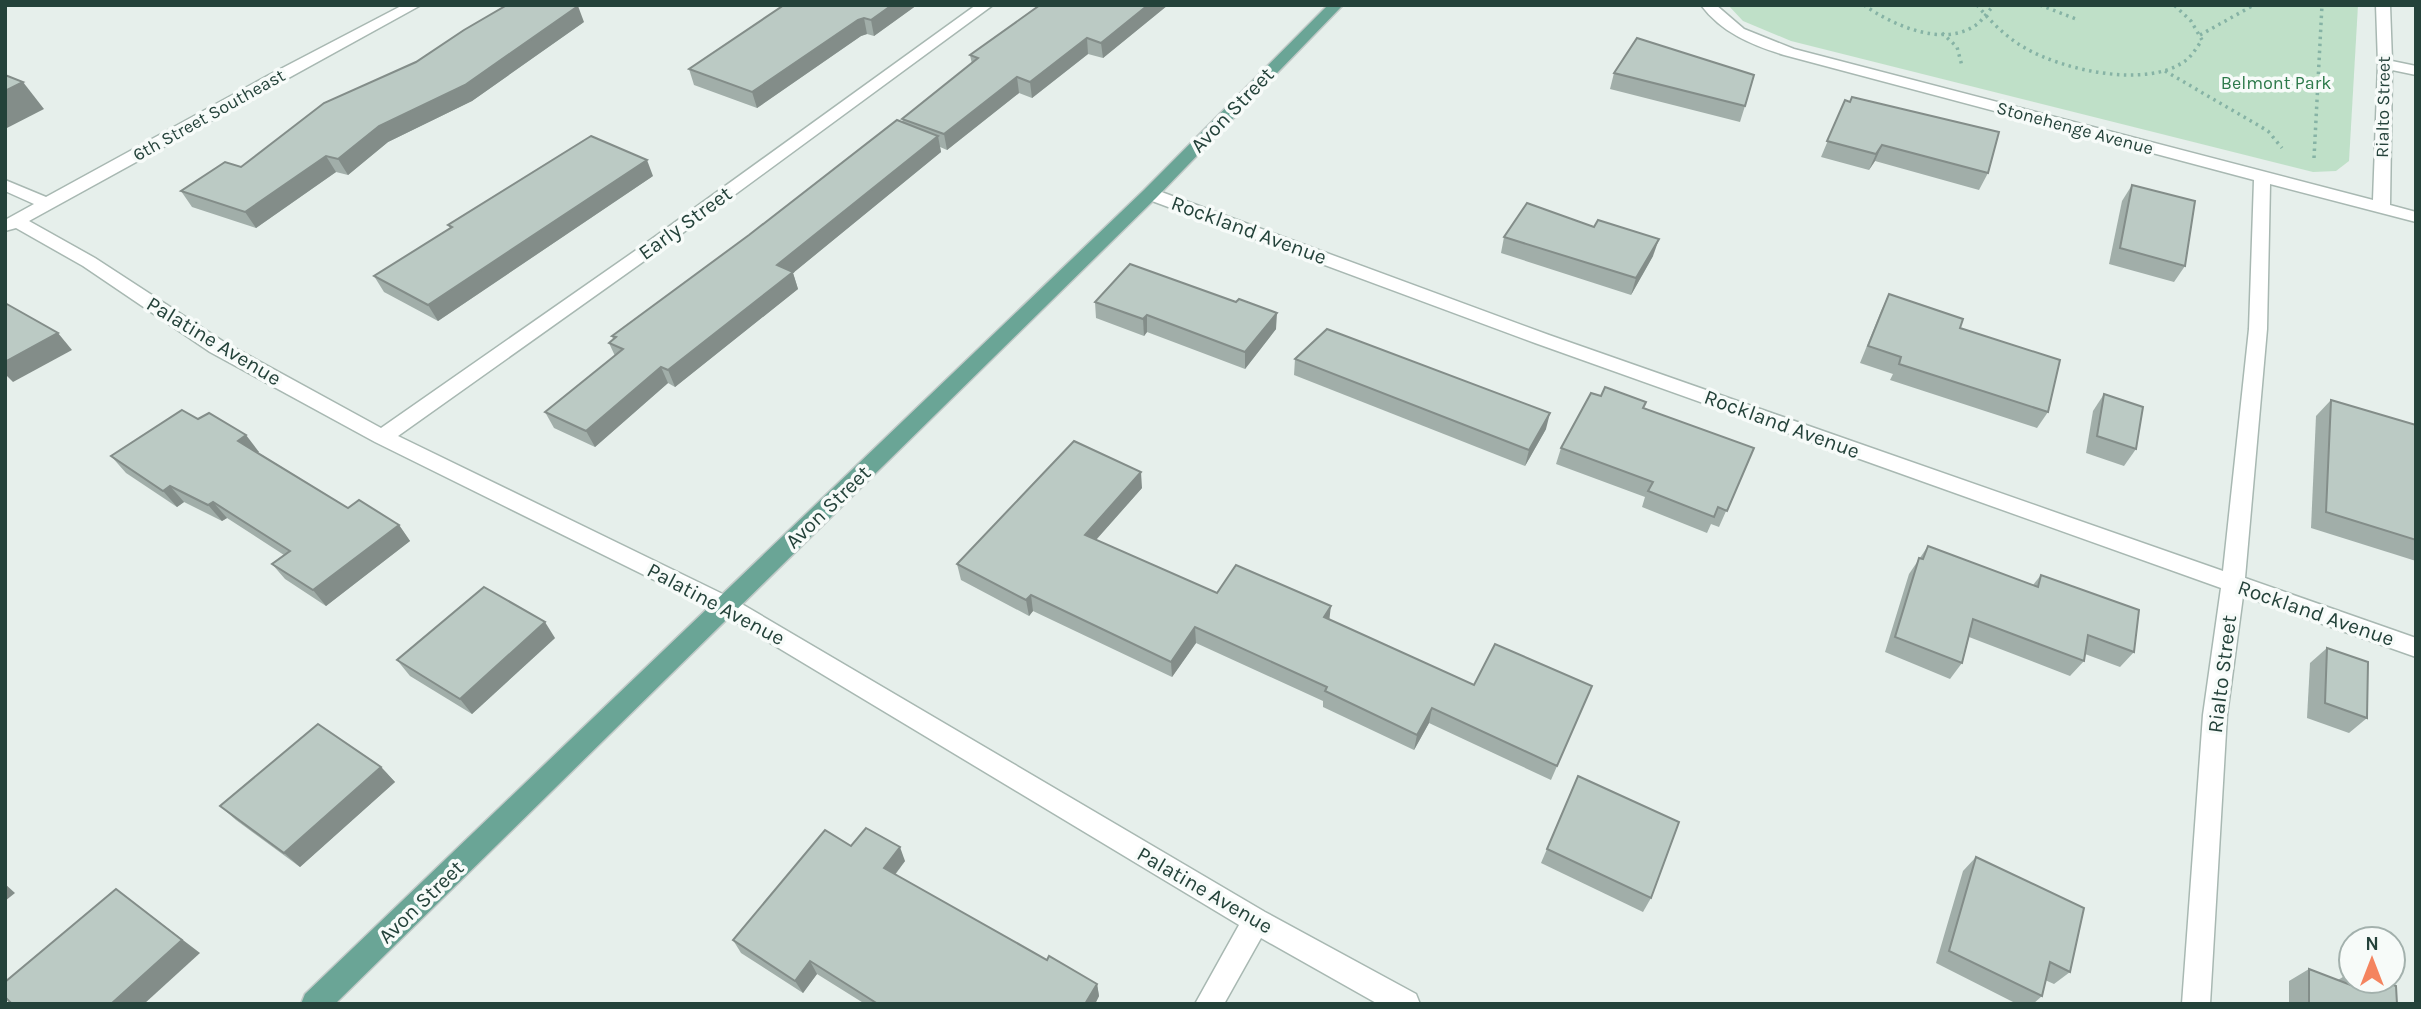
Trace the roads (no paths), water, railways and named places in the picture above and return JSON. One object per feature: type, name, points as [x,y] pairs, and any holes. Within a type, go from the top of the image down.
[{"type":"main road","name":"Avon Street","points":[[315,1004],[1150,194],[1336,5]]},
{"type":"street","name":"6th Street Southeast","points":[[11,224],[274,78],[414,5]]},
{"type":"street","name":"Early Street","points":[[382,437],[659,242],[986,5]]},
{"type":"street","name":"Stonehenge Avenue","points":[[1708,5],[1716,16],[1737,31],[1765,45],[1801,56],[2416,218]]},
{"type":"street","name":"Rialto Street","points":[[2381,208],[2385,64],[2383,5]]},
{"type":"street","points":[[2385,64],[2416,71]]},
{"type":"street","name":"Rialto Street","points":[[2196,1004],[2215,715],[2233,584],[2258,330],[2262,177]]},
{"type":"street","points":[[5,185],[47,204]]},
{"type":"street","name":"Rockland Avenue","points":[[1150,194],[1542,338],[2416,648]]},
{"type":"street","name":"Palatine Avenue","points":[[11,224],[89,262],[217,347],[382,437],[727,606],[1256,921],[1406,1004]]},
{"type":"street","points":[[1209,1004],[1256,921]]},
{"type":"park label","name":"Belmont Park","points":[[2276,83]]}]
